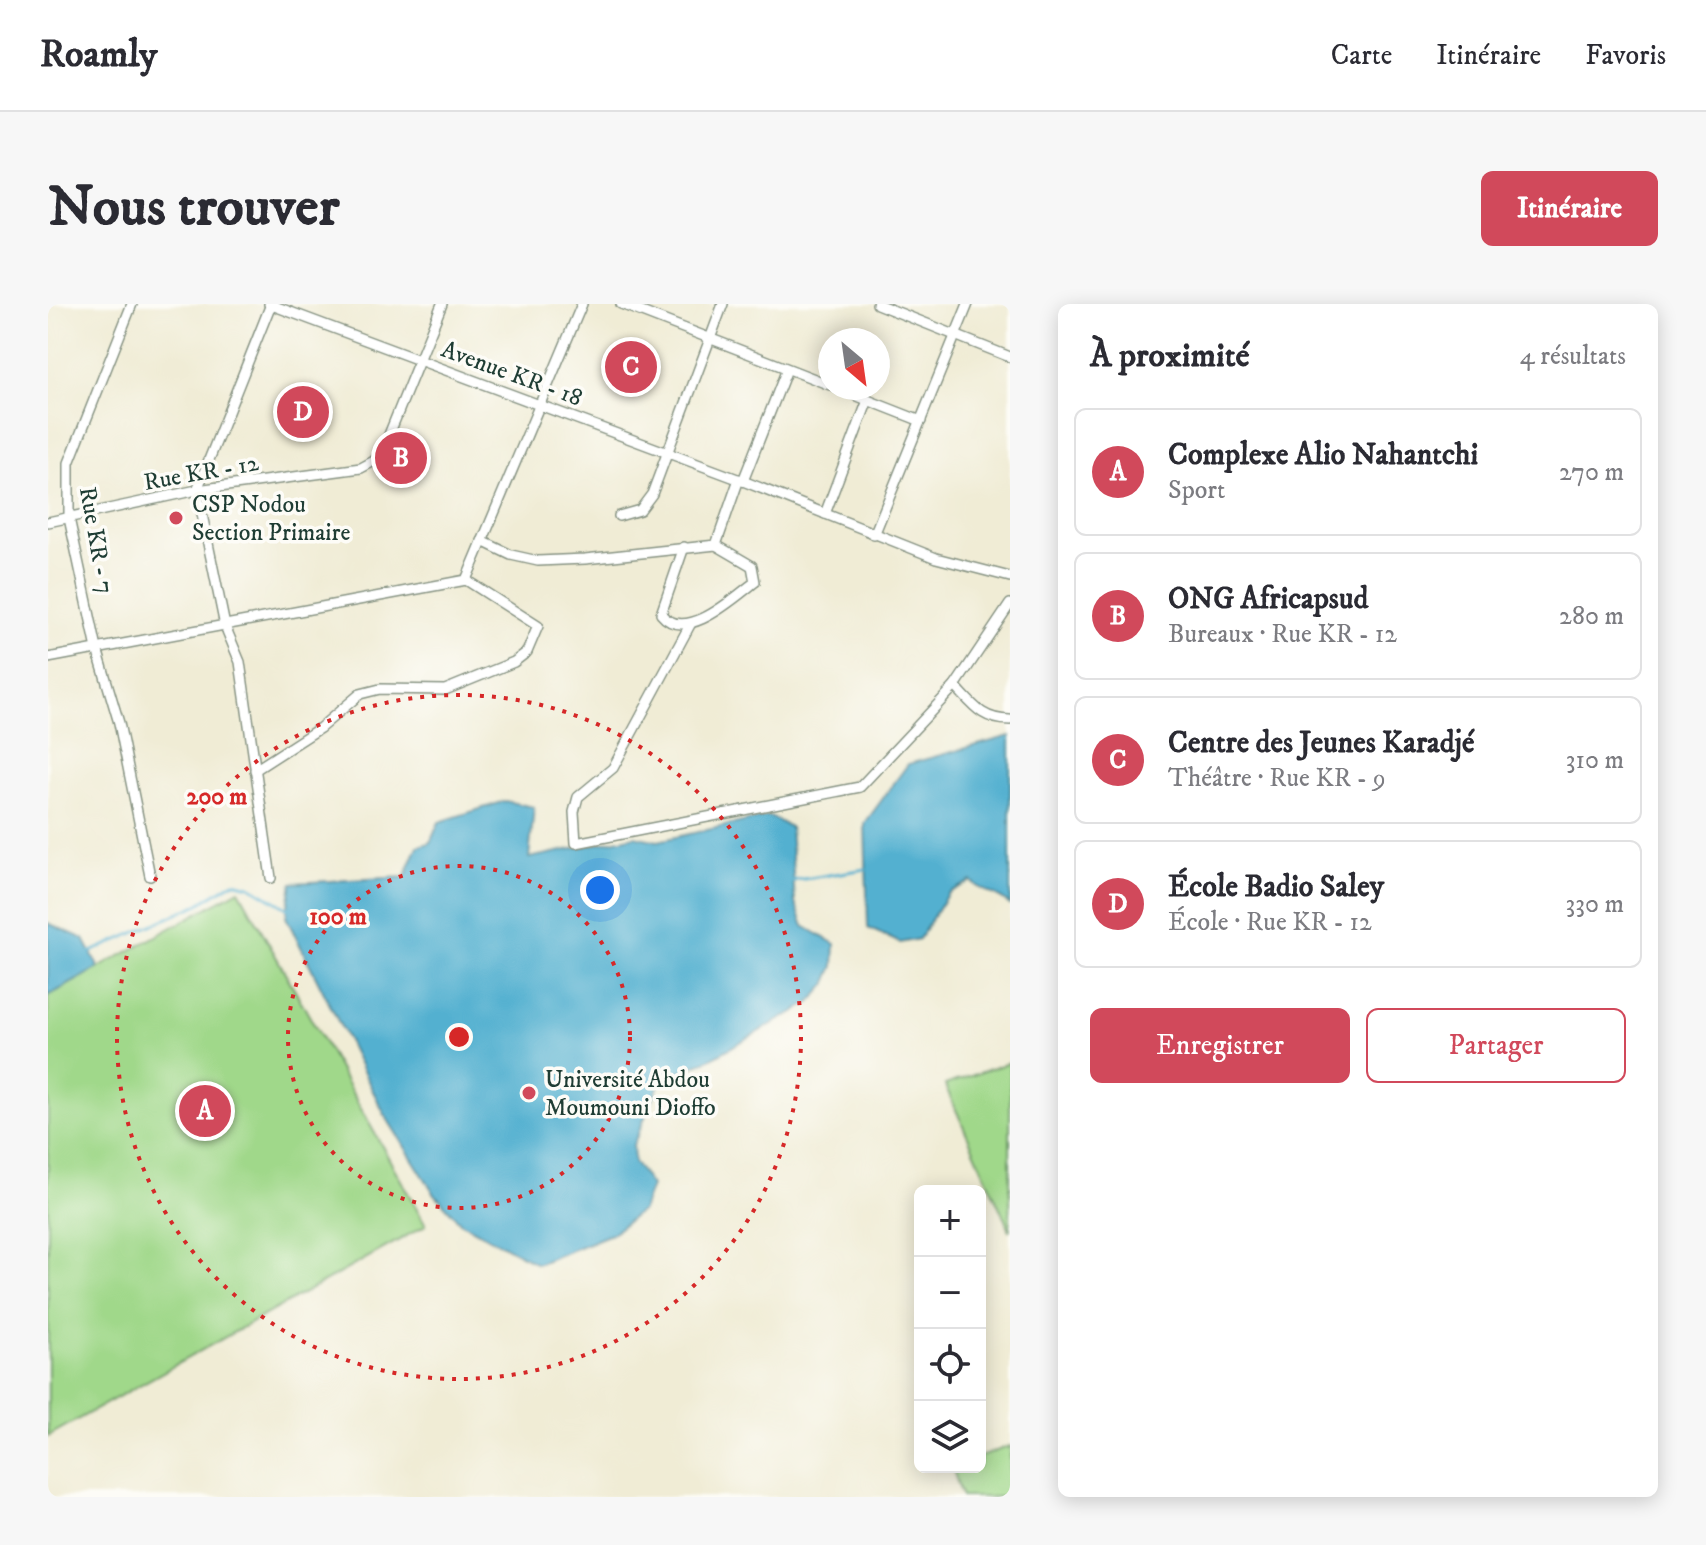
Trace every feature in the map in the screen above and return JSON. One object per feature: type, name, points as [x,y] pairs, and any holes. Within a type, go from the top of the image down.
[{"type":"street","name":"Rue KR - 7","points":[[132,304],[66,475],[69,518],[97,649],[119,723],[150,876]]},
{"type":"street","points":[[270,304],[197,490],[225,626],[240,662],[271,878]]},
{"type":"street","name":"Avenue KR - 18","points":[[270,304],[741,480],[874,535],[965,567],[1010,577]]},
{"type":"street","points":[[420,360],[442,304]]},
{"type":"street","points":[[466,580],[582,304]]},
{"type":"street","points":[[621,304],[818,381]]},
{"type":"street","points":[[619,516],[640,510],[646,504],[723,304]]},
{"type":"street","points":[[877,304],[1010,357]]},
{"type":"street","points":[[874,535],[968,304]]},
{"type":"street","name":"Rue KR - 12","points":[[48,522],[197,490],[361,468],[382,452],[420,360]]},
{"type":"street","points":[[716,545],[787,369]]},
{"type":"street","points":[[825,514],[868,400],[921,421]]},
{"type":"street","points":[[482,541],[511,555],[538,561],[585,559],[684,547],[716,545],[752,566],[755,582],[703,619],[691,623],[669,621],[661,614],[684,547]]},
{"type":"street","points":[[48,658],[466,580],[537,624],[534,641],[521,658],[445,690],[380,689],[360,694],[320,728],[255,770]]},
{"type":"street","points":[[691,623],[613,768],[578,797],[574,812],[576,843],[860,787],[955,686],[1010,604]]},
{"type":"street","points":[[955,686],[981,715],[988,719],[1010,720]]},
{"type":"green space","points":[[239,890],[426,1225],[48,1436],[48,996]]},
{"type":"green space","points":[[1010,1062],[1010,1231],[945,1085]]},
{"type":"green space","points":[[1010,1446],[1010,1497],[962,1497],[954,1473],[986,1473],[986,1455]]},
{"type":"water","points":[[1010,736],[1010,905],[971,881],[948,893],[919,939],[900,943],[868,928],[865,823],[908,764]]},
{"type":"water","points":[[505,801],[534,807],[529,858],[635,836],[658,841],[769,816],[790,827],[795,902],[804,926],[835,944],[834,966],[826,985],[810,1003],[710,1059],[661,1080],[633,1145],[634,1162],[651,1186],[642,1210],[611,1234],[537,1264],[460,1222],[434,1193],[386,1117],[286,917],[292,883],[405,877],[418,846],[430,843],[439,822]]},
{"type":"water","points":[[48,923],[84,939],[99,968],[48,996]]},
{"type":"waterway","points":[[791,881],[866,869]]},
{"type":"waterway","points":[[89,953],[199,904],[234,882],[250,886],[290,910]]},
{"type":"place","name":"Centre des Jeunes Karadjé","points":[[631,367]]},
{"type":"place","name":"École Badio Saley","points":[[303,412]]},
{"type":"place","name":"ONG Africapsud","points":[[401,458]]},
{"type":"place","name":"CSP Nodou Section Primaire","points":[[176,518]]},
{"type":"place","name":"Université Abdou Moumouni Dioffo","points":[[529,1093]]},
{"type":"place","name":"Complexe Alio Nahantchi","points":[[205,1111]]}]
